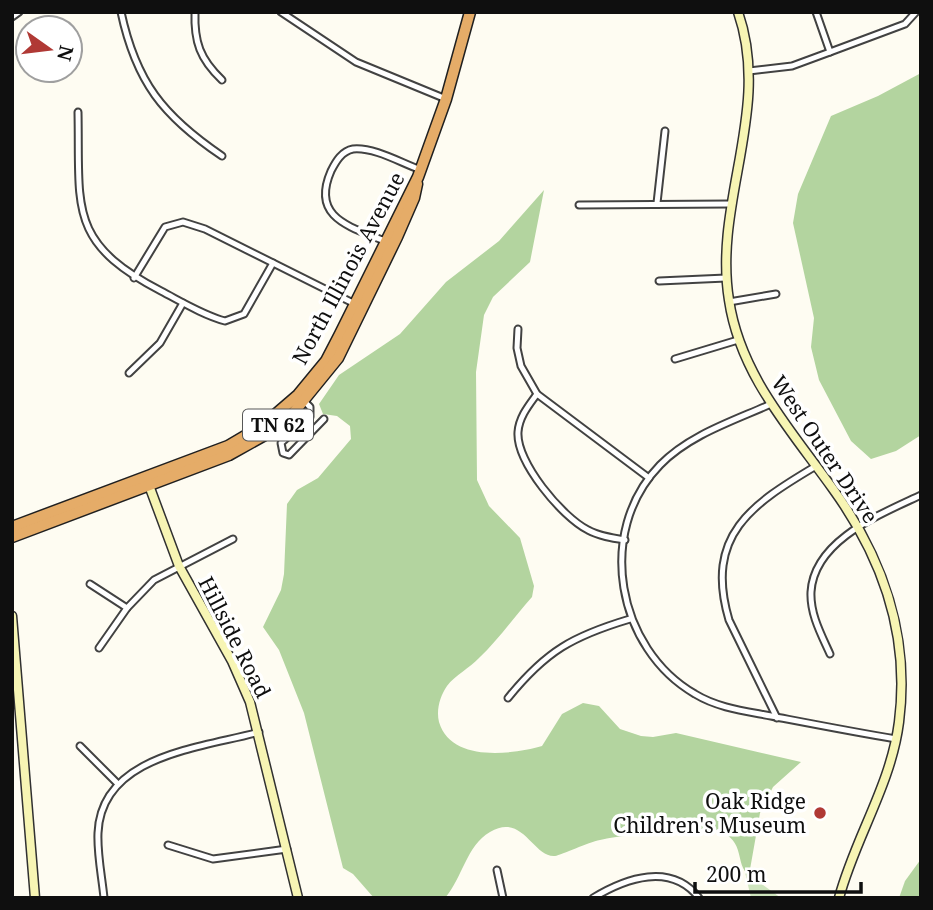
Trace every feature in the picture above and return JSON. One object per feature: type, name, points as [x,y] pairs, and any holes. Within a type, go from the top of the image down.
[{"type":"highway","name":"North Illinois Avenue","points":[[12,527],[147,482],[210,454],[246,436],[302,398],[359,306],[389,243],[419,173],[446,99],[470,12]]},
{"type":"highway","name":"TN 62","points":[[12,537],[147,482]]},
{"type":"street","points":[[12,17],[19,12]]},
{"type":"street","points":[[121,12],[138,70],[153,95],[185,130],[222,156]]},
{"type":"street","points":[[195,12],[194,33],[199,51],[222,80]]},
{"type":"street","points":[[281,12],[372,71],[446,99]]},
{"type":"street","name":"West Outer Drive","points":[[738,12],[749,71],[747,129],[730,204],[725,241],[729,302],[738,340],[771,404],[860,528],[882,576],[897,628],[901,674],[896,739],[883,785],[839,898]]},
{"type":"street","points":[[816,12],[830,52]]},
{"type":"street","points":[[749,71],[792,66],[905,24],[916,12]]},
{"type":"street","points":[[78,112],[80,202],[84,220],[104,253],[134,278],[225,321],[237,318],[247,309],[273,263]]},
{"type":"street","points":[[657,203],[665,131]]},
{"type":"street","points":[[389,243],[346,224],[328,208],[324,197],[332,170],[341,155],[351,149],[370,151],[419,173]]},
{"type":"street","points":[[579,205],[730,204]]},
{"type":"street","points":[[134,278],[163,230],[177,222],[193,223],[359,306]]},
{"type":"street","points":[[659,282],[726,278]]},
{"type":"street","points":[[729,302],[776,294]]},
{"type":"street","points":[[129,373],[160,343],[183,303]]},
{"type":"street","points":[[518,329],[517,348],[521,366],[537,394],[649,478]]},
{"type":"street","points":[[675,359],[738,340]]},
{"type":"street","points":[[537,394],[521,418],[518,430],[525,462],[572,519],[596,534],[625,540]]},
{"type":"street","points":[[302,398],[310,407],[310,416],[281,443],[283,453],[289,455],[324,419]]},
{"type":"street","points":[[771,404],[688,443],[649,478],[632,508],[625,540],[622,582],[630,619],[656,662],[680,685],[726,708],[896,739]]},
{"type":"street","points":[[777,718],[729,620],[724,603],[723,568],[730,541],[749,511],[772,492],[816,466]]},
{"type":"street","name":"Hillside Road","points":[[147,482],[179,566],[232,661],[259,732],[298,898]]},
{"type":"street","points":[[830,654],[814,613],[813,582],[820,563],[830,549],[860,528],[921,495]]},
{"type":"street","points":[[99,648],[127,608],[154,580],[233,539]]},
{"type":"street","points":[[90,584],[127,608]]},
{"type":"street","points":[[12,616],[35,898]]},
{"type":"street","points":[[508,698],[540,661],[559,647],[586,632],[630,619]]},
{"type":"street","points":[[104,898],[98,826],[103,805],[117,783],[128,773],[147,763],[259,732]]},
{"type":"street","points":[[12,747],[22,745]]},
{"type":"street","points":[[80,746],[117,783]]},
{"type":"street","points":[[168,845],[196,856],[223,860],[287,849]]},
{"type":"street","points":[[497,870],[503,898]]},
{"type":"street","points":[[593,898],[633,880],[655,876],[682,882],[699,898]]},
{"type":"green space","points":[[921,73],[921,435],[896,451],[871,459],[851,441],[819,380],[811,347],[814,318],[793,223],[798,194],[831,116],[878,96]]},
{"type":"green space","points":[[544,190],[530,262],[493,297],[484,315],[476,372],[477,480],[489,506],[520,538],[534,586],[532,597],[486,651],[447,686],[439,703],[439,722],[446,735],[468,750],[514,752],[542,746],[562,714],[583,703],[599,706],[620,729],[641,736],[676,733],[801,762],[773,787],[760,813],[749,875],[733,841],[718,830],[616,837],[595,841],[555,856],[547,855],[519,831],[501,827],[490,832],[475,845],[445,898],[374,898],[353,874],[343,868],[304,713],[279,650],[263,627],[281,590],[287,504],[297,490],[318,478],[351,439],[350,426],[337,416],[323,414],[319,404],[339,375],[400,334],[446,282],[499,241]]},
{"type":"green space","points":[[921,859],[921,898],[899,898],[905,881]]},
{"type":"green space","points":[[745,872],[749,875],[781,898],[751,898]]},
{"type":"place","name":"Oak Ridge Children's Museum","points":[[820,813]]}]
